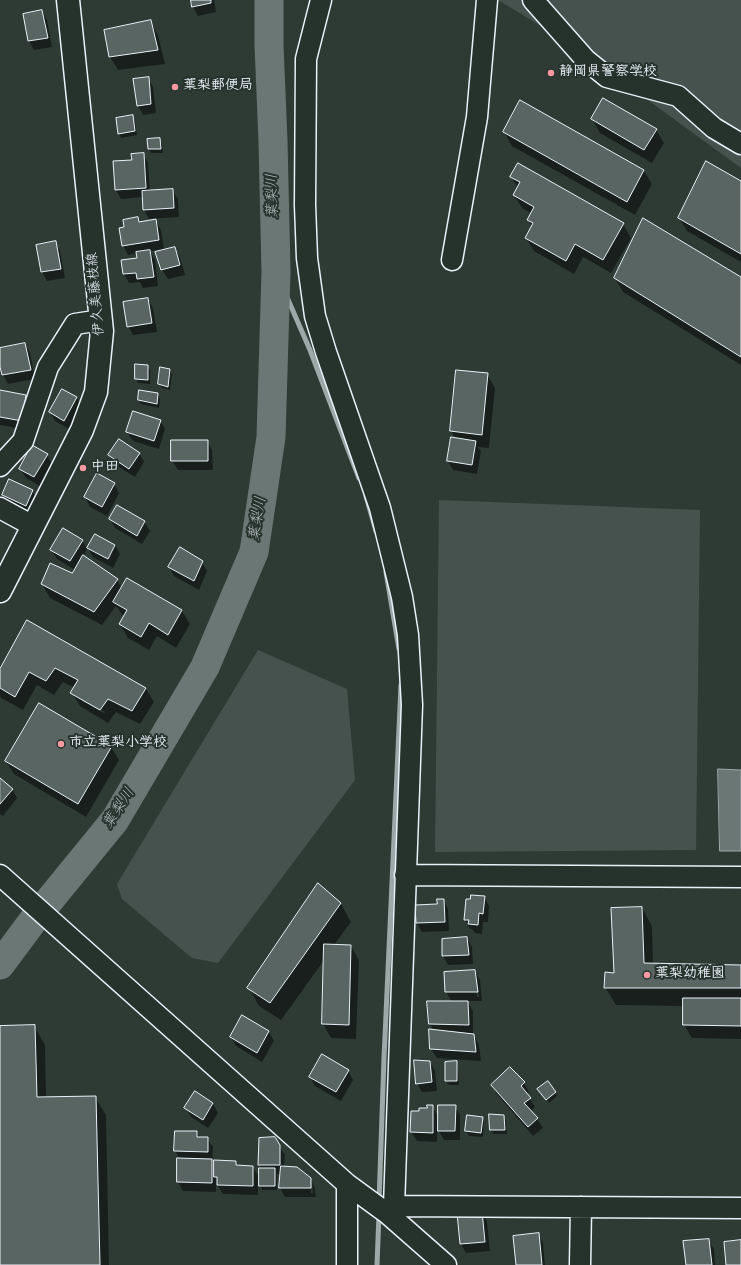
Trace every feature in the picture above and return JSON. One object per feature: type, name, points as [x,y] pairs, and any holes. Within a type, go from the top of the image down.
[{"type":"main road","name":"伊久美藤枝線","points":[[0,590],[82,430],[96,392],[102,331],[68,0]]},
{"type":"street","points":[[321,0],[306,59],[305,205],[307,258],[315,316],[380,508],[402,597],[408,634],[412,705],[391,1210]]},
{"type":"street","points":[[452,260],[477,117],[487,0]]},
{"type":"street","points":[[532,0],[586,60],[607,76],[678,96],[714,128],[741,144]]},
{"type":"street","points":[[0,466],[23,441],[48,367],[75,324],[101,320]]},
{"type":"street","points":[[0,508],[33,526]]},
{"type":"street","points":[[0,875],[347,1184],[391,1210],[446,1265]]},
{"type":"street","points":[[405,875],[741,877]]},
{"type":"street","points":[[347,1184],[347,1265]]},
{"type":"street","points":[[391,1210],[581,1207],[741,1208]]},
{"type":"street","points":[[580,1265],[581,1207]]},
{"type":"shaded area","points":[[498,0],[741,0],[741,168],[574,46]]},
{"type":"shaded area","points":[[439,500],[700,510],[696,850],[435,852]]},
{"type":"shaded area","points":[[258,650],[347,689],[355,780],[218,963],[192,958],[122,899],[117,884]]},
{"type":"shaded area","points":[[718,769],[741,770],[741,851],[720,851]]},
{"type":"building","points":[[191,0],[211,0],[211,3],[192,7]]},
{"type":"building","points":[[42,10],[48,38],[28,41],[23,14]]},
{"type":"building","points":[[151,20],[158,50],[109,57],[104,30]]},
{"type":"building","points":[[149,77],[151,104],[137,106],[133,79]]},
{"type":"building","points":[[603,98],[657,129],[644,150],[591,119]]},
{"type":"building","points":[[520,100],[644,170],[627,202],[503,132]]},
{"type":"building","points":[[133,115],[135,131],[118,134],[116,118]]},
{"type":"building","points":[[160,138],[161,149],[148,149],[147,139]]},
{"type":"building","points":[[144,153],[146,188],[115,190],[113,161],[132,160],[131,154]]},
{"type":"building","points":[[706,161],[741,181],[741,254],[678,218]]},
{"type":"building","points":[[518,163],[624,223],[603,260],[575,244],[566,261],[525,238],[533,223],[527,220],[534,207],[513,195],[520,182],[510,177]]},
{"type":"building","points":[[173,189],[174,208],[143,210],[142,191]]},
{"type":"building","points":[[138,217],[139,222],[156,219],[159,240],[122,246],[119,228],[124,227],[123,220]]},
{"type":"building","points":[[643,218],[741,277],[741,357],[614,278]]},
{"type":"building","points":[[56,241],[61,269],[41,272],[36,245]]},
{"type":"building","points":[[175,247],[180,265],[161,270],[155,252]]},
{"type":"building","points":[[150,250],[154,277],[137,279],[136,273],[123,274],[121,260],[137,258],[136,252]]},
{"type":"building","points":[[148,298],[152,323],[127,327],[123,302]]},
{"type":"building","points":[[25,343],[31,370],[2,375],[0,367],[0,348]]},
{"type":"building","points":[[135,364],[148,365],[148,380],[135,379]]},
{"type":"building","points":[[160,367],[170,369],[168,387],[158,384]]},
{"type":"building","points":[[456,370],[488,373],[482,435],[450,431]]},
{"type":"building","points":[[62,389],[77,397],[64,421],[49,412]]},
{"type":"building","points":[[0,390],[26,395],[22,421],[0,417]]},
{"type":"building","points":[[139,390],[158,393],[157,404],[138,400]]},
{"type":"building","points":[[133,411],[161,420],[154,441],[126,432]]},
{"type":"building","points":[[451,437],[476,441],[472,465],[447,461]]},
{"type":"building","points":[[119,439],[140,453],[129,469],[108,455]]},
{"type":"building","points":[[171,440],[208,440],[208,461],[171,461]]},
{"type":"building","points":[[32,445],[48,454],[34,477],[19,469]]},
{"type":"building","points":[[97,473],[115,483],[102,507],[84,497]]},
{"type":"building","points":[[9,479],[33,490],[26,506],[2,495]]},
{"type":"building","points":[[117,505],[145,521],[137,536],[109,519]]},
{"type":"building","points":[[63,528],[83,540],[70,561],[50,550]]},
{"type":"building","points":[[95,534],[115,545],[108,559],[87,548]]},
{"type":"building","points":[[180,547],[203,561],[194,581],[168,567]]},
{"type":"building","points":[[83,555],[118,579],[94,612],[41,584],[50,563],[72,573]]},
{"type":"building","points":[[127,578],[182,610],[168,635],[149,623],[141,637],[119,624],[127,610],[113,602]]},
{"type":"building","points":[[27,620],[146,688],[132,711],[108,699],[100,710],[70,693],[78,680],[55,668],[46,681],[29,672],[15,697],[0,688],[0,669]]},
{"type":"building","points":[[39,703],[112,746],[78,804],[5,761]]},
{"type":"building","points":[[0,778],[13,789],[0,804]]},
{"type":"building","points":[[318,883],[341,903],[270,1003],[247,988]]},
{"type":"building","points":[[471,895],[485,896],[483,914],[479,913],[478,925],[468,924],[469,920],[464,920],[466,899],[470,899]]},
{"type":"building","points":[[437,899],[444,899],[445,922],[416,923],[415,905],[437,904]]},
{"type":"building","points":[[642,907],[644,963],[741,965],[741,988],[604,988],[605,972],[614,973],[611,908]]},
{"type":"building","points":[[467,937],[469,955],[442,956],[442,939]]},
{"type":"building","points":[[324,944],[351,945],[349,1025],[322,1024]]},
{"type":"building","points":[[475,970],[478,992],[445,992],[444,972]]},
{"type":"building","points":[[683,998],[741,998],[741,1026],[683,1025]]},
{"type":"building","points":[[427,1001],[468,1001],[469,1025],[429,1024]]},
{"type":"building","points":[[242,1015],[269,1031],[257,1053],[230,1037]]},
{"type":"building","points":[[35,1025],[37,1097],[96,1096],[100,1265],[0,1265],[0,1026]]},
{"type":"building","points":[[429,1029],[474,1034],[476,1052],[430,1049]]},
{"type":"building","points":[[322,1054],[349,1070],[336,1092],[309,1077]]},
{"type":"building","points":[[414,1060],[430,1061],[432,1082],[416,1084]]},
{"type":"building","points":[[457,1061],[457,1081],[445,1081],[445,1062]]},
{"type":"building","points":[[510,1067],[525,1082],[521,1086],[531,1098],[524,1103],[538,1118],[528,1127],[491,1085]]},
{"type":"building","points":[[548,1081],[556,1092],[546,1100],[537,1089]]},
{"type":"building","points":[[195,1091],[213,1103],[203,1120],[184,1108]]},
{"type":"building","points":[[427,1105],[433,1105],[433,1133],[410,1132],[411,1111],[419,1111],[419,1108],[427,1108]]},
{"type":"building","points":[[438,1105],[456,1105],[455,1131],[438,1131]]},
{"type":"building","points":[[489,1114],[504,1115],[505,1130],[490,1130]]},
{"type":"building","points":[[467,1115],[483,1117],[481,1133],[465,1131]]},
{"type":"building","points":[[175,1131],[197,1131],[197,1137],[208,1137],[208,1152],[174,1151]]},
{"type":"building","points":[[275,1137],[280,1145],[280,1165],[258,1165],[259,1138]]},
{"type":"building","points":[[177,1158],[212,1159],[212,1183],[177,1182]]},
{"type":"building","points":[[214,1160],[236,1161],[236,1165],[253,1166],[253,1186],[217,1185],[217,1177],[214,1177]]},
{"type":"building","points":[[281,1166],[297,1167],[311,1178],[311,1188],[279,1188]]},
{"type":"building","points":[[259,1168],[275,1168],[275,1186],[259,1186]]},
{"type":"building","points":[[482,1211],[485,1242],[460,1244],[457,1213]]},
{"type":"building","points":[[539,1233],[542,1265],[516,1265],[513,1236]]},
{"type":"building","points":[[709,1239],[712,1265],[686,1265],[683,1241]]},
{"type":"building","points":[[741,1240],[741,1265],[726,1265],[724,1242]]},
{"type":"waterway","name":"葉梨川","points":[[0,965],[35,918],[115,820],[205,667],[254,552],[271,437],[276,272],[269,0]]},
{"type":"waterway","points":[[276,272],[310,350],[359,478]]},
{"type":"waterway","points":[[366,496],[376,531]]},
{"type":"waterway","points":[[386,572],[399,649]]},
{"type":"waterway","points":[[379,1202],[401,685]]},
{"type":"waterway","points":[[377,1265],[379,1214]]},
{"type":"place","name":"静岡県警察学校","points":[[551,73]]},
{"type":"place","name":"葉梨郵便局","points":[[175,87]]},
{"type":"place","name":"中田","points":[[83,468]]},
{"type":"place","name":"市立葉梨小学校","points":[[61,744]]},
{"type":"place","name":"葉梨幼稚園","points":[[647,975]]}]
